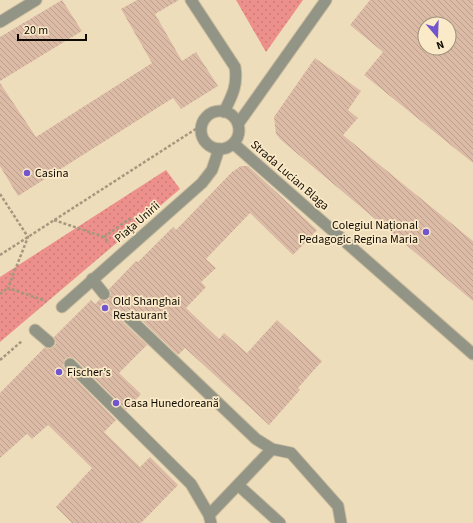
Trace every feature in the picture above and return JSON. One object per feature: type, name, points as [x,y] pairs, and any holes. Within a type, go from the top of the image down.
[{"type":"street","points":[[0,22],[36,0]]},
{"type":"street","points":[[191,0],[235,66],[237,77],[236,87],[224,112]]},
{"type":"street","points":[[238,124],[326,0]]},
{"type":"street","points":[[214,112],[224,112],[231,115],[238,124],[239,134],[234,144],[219,150],[209,146],[205,142],[201,131],[202,125],[214,112]]},
{"type":"street","name":"Strada Lucian Blaga","points":[[234,144],[473,354]]},
{"type":"street","name":"Piața Unirii","points":[[62,307],[202,183],[212,170],[219,150]]},
{"type":"street","points":[[92,279],[104,294]]},
{"type":"street","points":[[128,317],[256,439],[272,449],[291,453],[338,506],[342,523]]},
{"type":"street","points":[[35,330],[49,342]]},
{"type":"street","points":[[70,364],[191,484],[210,519],[238,485],[272,449]]},
{"type":"street","points":[[238,485],[280,523]]},
{"type":"path","points":[[0,255],[202,125]]},
{"type":"path","points":[[0,194],[28,237]]},
{"type":"path","points":[[53,220],[104,237],[120,256]]},
{"type":"path","points":[[0,294],[8,288],[28,237]]},
{"type":"path","points":[[8,288],[62,307]]},
{"type":"path","points":[[0,360],[35,330]]},
{"type":"shaded area","points":[[236,0],[303,0],[266,52]]},
{"type":"shaded area","points":[[166,170],[180,189],[0,342],[0,277]]},
{"type":"building","points":[[62,0],[82,31],[0,81],[0,37]]},
{"type":"building","points":[[137,0],[179,0],[155,14],[182,61],[196,52],[218,86],[181,109],[173,98],[18,196],[0,166],[0,83],[36,137],[152,63],[121,9]]},
{"type":"building","points":[[370,0],[473,0],[473,163],[364,75],[383,52],[350,25]]},
{"type":"building","points":[[315,58],[361,91],[348,110],[358,118],[343,135],[473,241],[473,301],[281,140],[276,134],[274,117]]},
{"type":"building","points":[[241,166],[248,166],[317,230],[293,255],[250,213],[206,259],[216,268],[201,282],[206,287],[186,308],[219,339],[224,333],[247,353],[277,320],[322,361],[298,388],[300,390],[269,425],[185,348],[178,355],[133,312],[129,310],[123,312],[121,316],[123,322],[147,345],[119,373],[141,394],[126,410],[75,359],[69,357],[65,359],[63,366],[116,420],[104,432],[140,467],[150,457],[178,485],[141,523],[72,523],[56,507],[92,468],[48,425],[32,439],[27,434],[0,458],[0,393],[45,347],[48,349],[54,347],[56,343],[54,337],[91,300],[95,304],[100,299],[105,301],[109,299],[111,293],[109,289],[136,261],[138,262],[173,227],[176,230],[232,172]]},
{"type":"place","name":"Casina","points":[[27,173]]},
{"type":"place","name":"Colegiul Național Pedagogic Regina Maria","points":[[426,232]]},
{"type":"place","name":"Old Shanghai Restaurant","points":[[105,308]]},
{"type":"place","name":"Fischer’s","points":[[59,372]]},
{"type":"place","name":"Casa Hunedoreană","points":[[116,403]]}]
